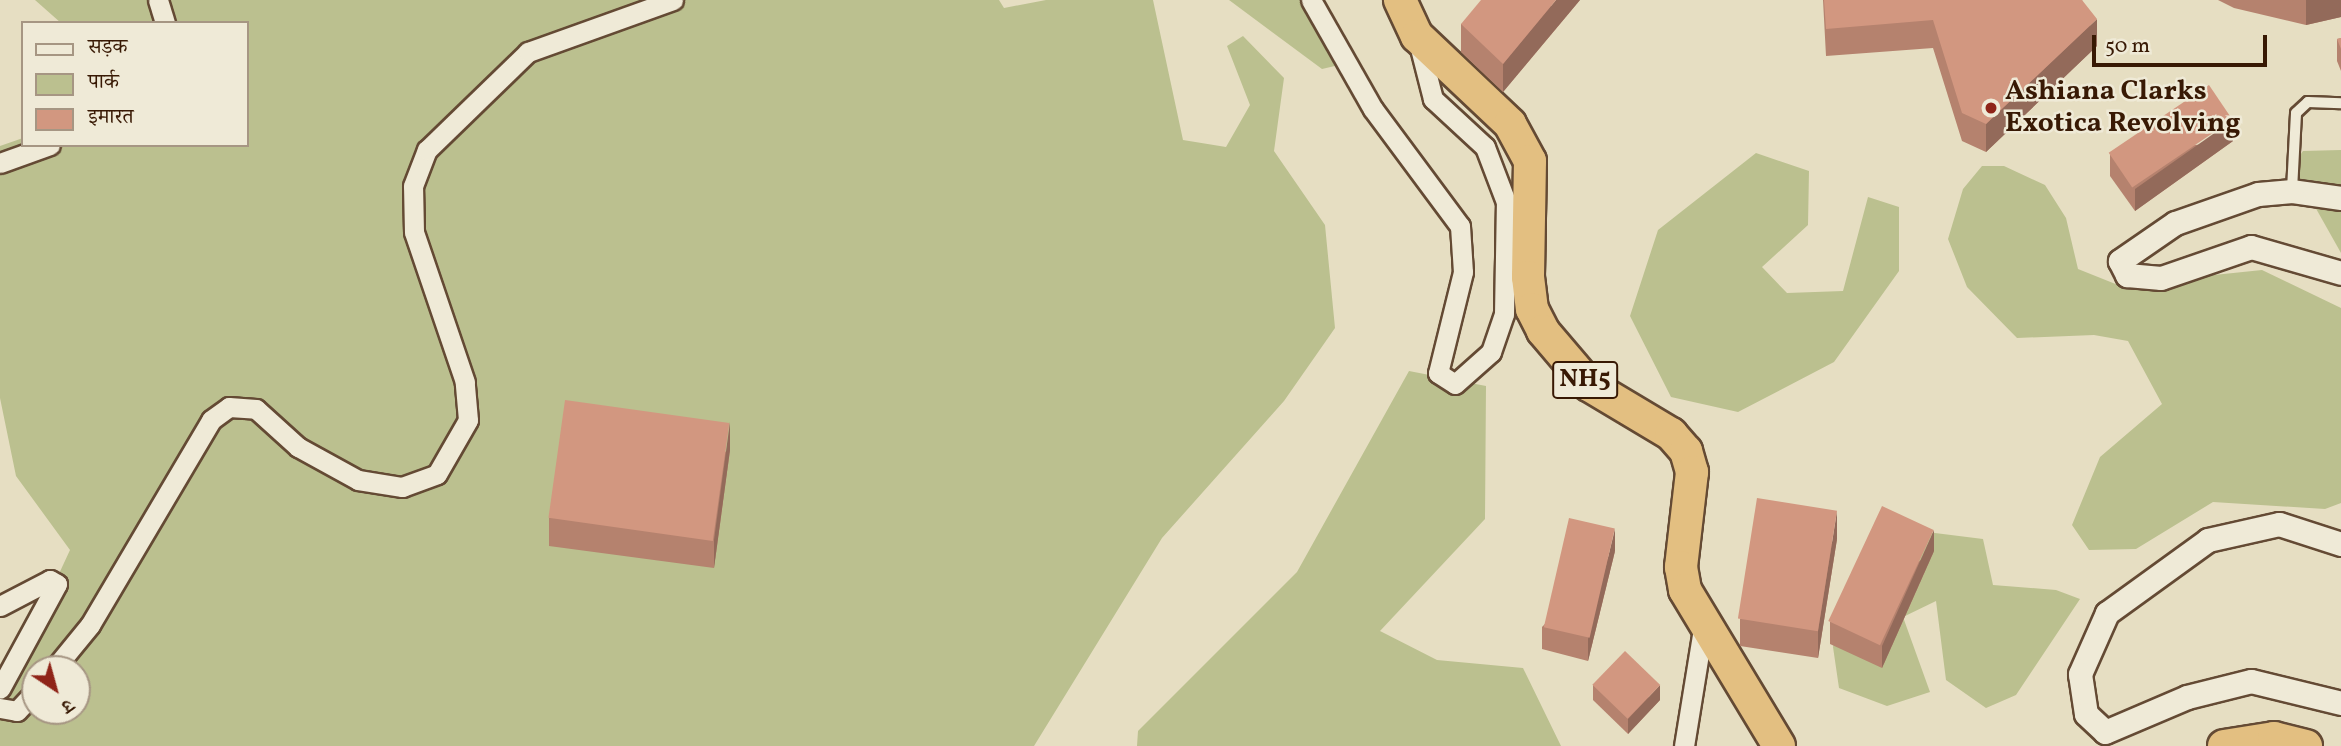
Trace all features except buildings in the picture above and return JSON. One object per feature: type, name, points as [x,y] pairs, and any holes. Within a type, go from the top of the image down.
[{"type":"highway","name":"NH5","points":[[1400,0],[1417,36],[1510,124],[1530,161],[1528,277],[1532,309],[1544,331],[1589,385],[1671,434],[1686,451],[1692,472],[1681,567],[1703,629],[1779,746]]},
{"type":"highway","points":[[2224,746],[2274,738],[2305,746]]},
{"type":"street","points":[[158,0],[164,21]]},
{"type":"street","points":[[65,655],[90,625],[211,420],[229,407],[256,409],[298,447],[358,480],[402,487],[437,474],[468,421],[465,382],[414,232],[413,186],[426,150],[528,52],[673,0]]},
{"type":"street","points":[[1311,0],[1373,108],[1460,226],[1463,272],[1438,373],[1455,384],[1491,352],[1504,314],[1506,202],[1485,147],[1433,99],[1417,36]]},
{"type":"street","points":[[0,163],[44,147]]},
{"type":"street","points":[[2341,198],[2292,191],[2258,194],[2175,223],[2126,253],[2122,271],[2161,278],[2251,247],[2341,273]]},
{"type":"street","points":[[2341,544],[2279,524],[2207,540],[2107,614],[2080,674],[2086,715],[2105,732],[2124,729],[2187,696],[2250,681],[2341,703]]},
{"type":"street","points":[[0,606],[50,580],[57,584],[55,598],[0,689]]},
{"type":"street","points":[[1684,746],[1703,629]]},
{"type":"street","points":[[0,708],[17,711],[21,707]]},
{"type":"lane","points":[[2292,191],[2296,113],[2308,102],[2341,103]]},
{"type":"green space","points":[[35,0],[999,0],[1004,8],[1046,0],[1153,0],[1183,140],[1226,147],[1250,105],[1227,46],[1243,36],[1284,78],[1274,151],[1325,225],[1335,328],[1284,401],[1162,538],[1034,746],[0,746],[0,701],[21,656],[21,725],[91,725],[91,655],[21,655],[70,550],[16,476],[0,398],[0,146],[21,139],[21,147],[248,147],[248,21],[59,21]]},
{"type":"green space","points":[[1229,0],[1307,0],[1339,65],[1322,69]]},
{"type":"green space","points":[[2341,150],[2341,253],[2292,166],[2303,151]]},
{"type":"green space","points":[[1756,153],[1809,171],[1808,225],[1762,267],[1787,293],[1843,291],[1868,197],[1899,207],[1899,271],[1834,362],[1738,412],[1671,397],[1630,316],[1658,230]]},
{"type":"green space","points":[[1982,166],[2004,166],[2045,185],[2066,218],[2078,269],[2118,285],[2262,270],[2341,308],[2341,503],[2325,509],[2213,502],[2136,549],[2089,550],[2072,525],[2100,457],[2162,404],[2128,341],[2094,335],[2017,338],[1967,287],[1948,239],[1963,189]]},
{"type":"green space","points":[[1409,371],[1486,386],[1485,519],[1380,631],[1437,660],[1523,668],[1561,746],[1137,746],[1138,731],[1297,572]]},
{"type":"green space","points":[[1927,532],[1983,539],[1993,585],[2056,590],[2080,599],[2016,695],[1986,708],[1946,680],[1936,601],[1903,617],[1930,692],[1887,706],[1839,688],[1833,647],[1848,581]]},
{"type":"place","name":"Ashiana Clarks Exotica Revolving","points":[[1991,108]]}]
